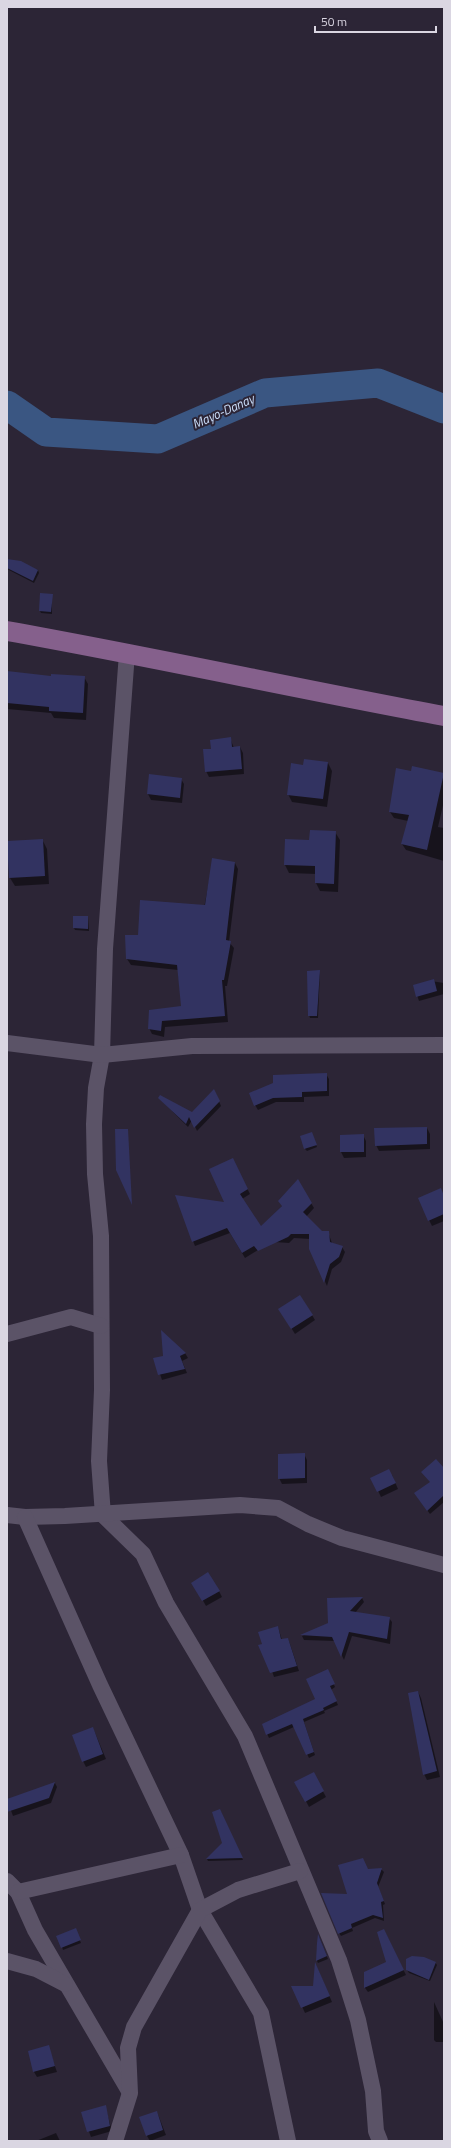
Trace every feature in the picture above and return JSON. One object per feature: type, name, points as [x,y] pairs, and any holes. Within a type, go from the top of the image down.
[{"type":"main road","points":[[7,631],[127,652],[288,686],[444,716]]},
{"type":"street","points":[[127,652],[106,949],[102,1055],[96,1088],[94,1124],[101,1236],[102,1390],[99,1461],[103,1515],[143,1554],[166,1603],[245,1736],[300,1871],[339,1960],[358,2020],[373,2091],[376,2131],[380,2141]]},
{"type":"street","points":[[7,1043],[102,1055],[192,1046],[444,1045]]},
{"type":"street","points":[[7,1334],[71,1317],[102,1326]]},
{"type":"street","points":[[7,1515],[25,1517],[103,1515],[206,1506],[240,1505],[278,1508],[308,1524],[342,1538],[444,1565]]},
{"type":"street","points":[[25,1517],[100,1685],[181,1855],[200,1910],[261,2013],[288,2141]]},
{"type":"street","points":[[130,2093],[65,1984],[13,1886],[181,1855]]},
{"type":"street","points":[[115,2141],[130,2093],[128,2048],[134,2027],[200,1910],[238,1890],[300,1871]]},
{"type":"street","points":[[7,1961],[36,1969],[65,1984]]},
{"type":"building","points":[[7,559],[21,561],[38,570],[33,581],[7,568]]},
{"type":"building","points":[[40,593],[53,594],[51,612],[39,611]]},
{"type":"building","points":[[7,671],[51,676],[51,674],[85,676],[83,713],[49,711],[49,707],[7,703]]},
{"type":"building","points":[[231,737],[232,747],[240,746],[242,769],[205,772],[203,749],[211,749],[210,740]]},
{"type":"building","points":[[304,759],[328,762],[323,799],[287,795],[291,763],[303,765]]},
{"type":"building","points":[[412,766],[444,773],[427,850],[401,844],[409,815],[389,812],[396,768],[411,771]]},
{"type":"building","points":[[149,774],[182,778],[180,798],[147,794]]},
{"type":"building","points":[[310,830],[336,831],[334,884],[315,883],[315,866],[284,865],[285,839],[309,840]]},
{"type":"building","points":[[43,839],[45,876],[9,878],[7,841]]},
{"type":"building","points":[[212,858],[235,862],[226,940],[231,941],[224,980],[222,980],[225,1016],[162,1021],[161,1031],[148,1029],[149,1010],[181,1006],[177,965],[126,959],[125,935],[138,935],[140,900],[205,905]]},
{"type":"building","points":[[73,916],[88,916],[88,929],[73,928]]},
{"type":"building","points":[[320,970],[317,1016],[308,1016],[307,971]]},
{"type":"building","points":[[434,979],[437,991],[416,997],[413,985]]},
{"type":"building","points":[[327,1073],[327,1091],[302,1092],[302,1097],[273,1098],[254,1106],[249,1093],[273,1083],[273,1075]]},
{"type":"building","points":[[214,1089],[220,1101],[194,1128],[189,1117],[186,1124],[158,1098],[160,1095],[192,1112]]},
{"type":"building","points":[[427,1127],[427,1144],[375,1146],[374,1128]]},
{"type":"building","points":[[115,1129],[128,1129],[132,1205],[116,1170]]},
{"type":"building","points":[[312,1132],[317,1145],[304,1149],[300,1136]]},
{"type":"building","points":[[364,1134],[364,1152],[340,1152],[340,1135]]},
{"type":"building","points":[[233,1158],[248,1189],[240,1194],[261,1226],[282,1206],[278,1201],[298,1179],[312,1203],[303,1212],[322,1231],[329,1231],[330,1242],[343,1246],[339,1257],[330,1264],[324,1283],[309,1249],[309,1234],[291,1234],[288,1237],[258,1251],[254,1246],[242,1253],[227,1228],[192,1242],[175,1195],[224,1202],[209,1169]]},
{"type":"building","points":[[441,1188],[444,1196],[444,1214],[428,1221],[418,1198]]},
{"type":"building","points":[[300,1295],[313,1315],[291,1329],[278,1309]]},
{"type":"building","points":[[161,1330],[186,1353],[180,1356],[185,1369],[158,1375],[153,1358],[163,1356]]},
{"type":"building","points":[[305,1453],[305,1478],[278,1479],[278,1454]]},
{"type":"building","points":[[436,1459],[444,1468],[444,1497],[443,1496],[427,1511],[414,1493],[430,1482],[421,1472]]},
{"type":"building","points":[[389,1469],[396,1483],[377,1492],[370,1478]]},
{"type":"building","points":[[208,1572],[220,1591],[202,1601],[191,1583]]},
{"type":"building","points":[[363,1597],[350,1611],[390,1617],[387,1639],[349,1632],[341,1657],[332,1637],[300,1635],[328,1623],[327,1598]]},
{"type":"building","points":[[278,1626],[281,1639],[288,1638],[297,1666],[270,1673],[258,1645],[262,1644],[258,1632]]},
{"type":"building","points":[[328,1669],[335,1684],[330,1686],[337,1701],[323,1708],[324,1710],[303,1719],[314,1752],[306,1755],[292,1724],[266,1735],[262,1724],[315,1699],[306,1679]]},
{"type":"building","points":[[418,1691],[437,1771],[423,1775],[408,1693]]},
{"type":"building","points":[[93,1727],[103,1754],[82,1762],[72,1735]]},
{"type":"building","points":[[314,1772],[324,1791],[305,1802],[294,1782]]},
{"type":"building","points":[[55,1782],[49,1798],[7,1812],[7,1799]]},
{"type":"building","points":[[220,1809],[243,1858],[206,1859],[222,1843],[212,1812]]},
{"type":"building","points":[[363,1858],[368,1869],[382,1868],[377,1883],[384,1901],[381,1902],[383,1918],[373,1915],[351,1924],[352,1928],[338,1934],[321,1893],[347,1894],[338,1865]]},
{"type":"building","points":[[76,1928],[81,1940],[61,1948],[56,1936]]},
{"type":"building","points":[[384,1929],[404,1970],[364,1988],[364,1972],[386,1962],[377,1932]]},
{"type":"building","points":[[318,1934],[327,1956],[316,1961],[317,1943]]},
{"type":"building","points":[[412,1956],[424,1957],[436,1962],[429,1980],[406,1970],[406,1959]]},
{"type":"building","points":[[315,1962],[330,1996],[301,2008],[291,1986],[313,1986]]},
{"type":"building","points":[[49,2045],[55,2066],[33,2072],[28,2051]]},
{"type":"building","points":[[106,2105],[110,2126],[87,2132],[81,2112]]},
{"type":"building","points":[[157,2111],[163,2130],[146,2136],[139,2117]]},
{"type":"waterway","name":"Mayo-Danay","points":[[7,405],[46,432],[158,439],[265,393],[378,383],[444,409]]}]
